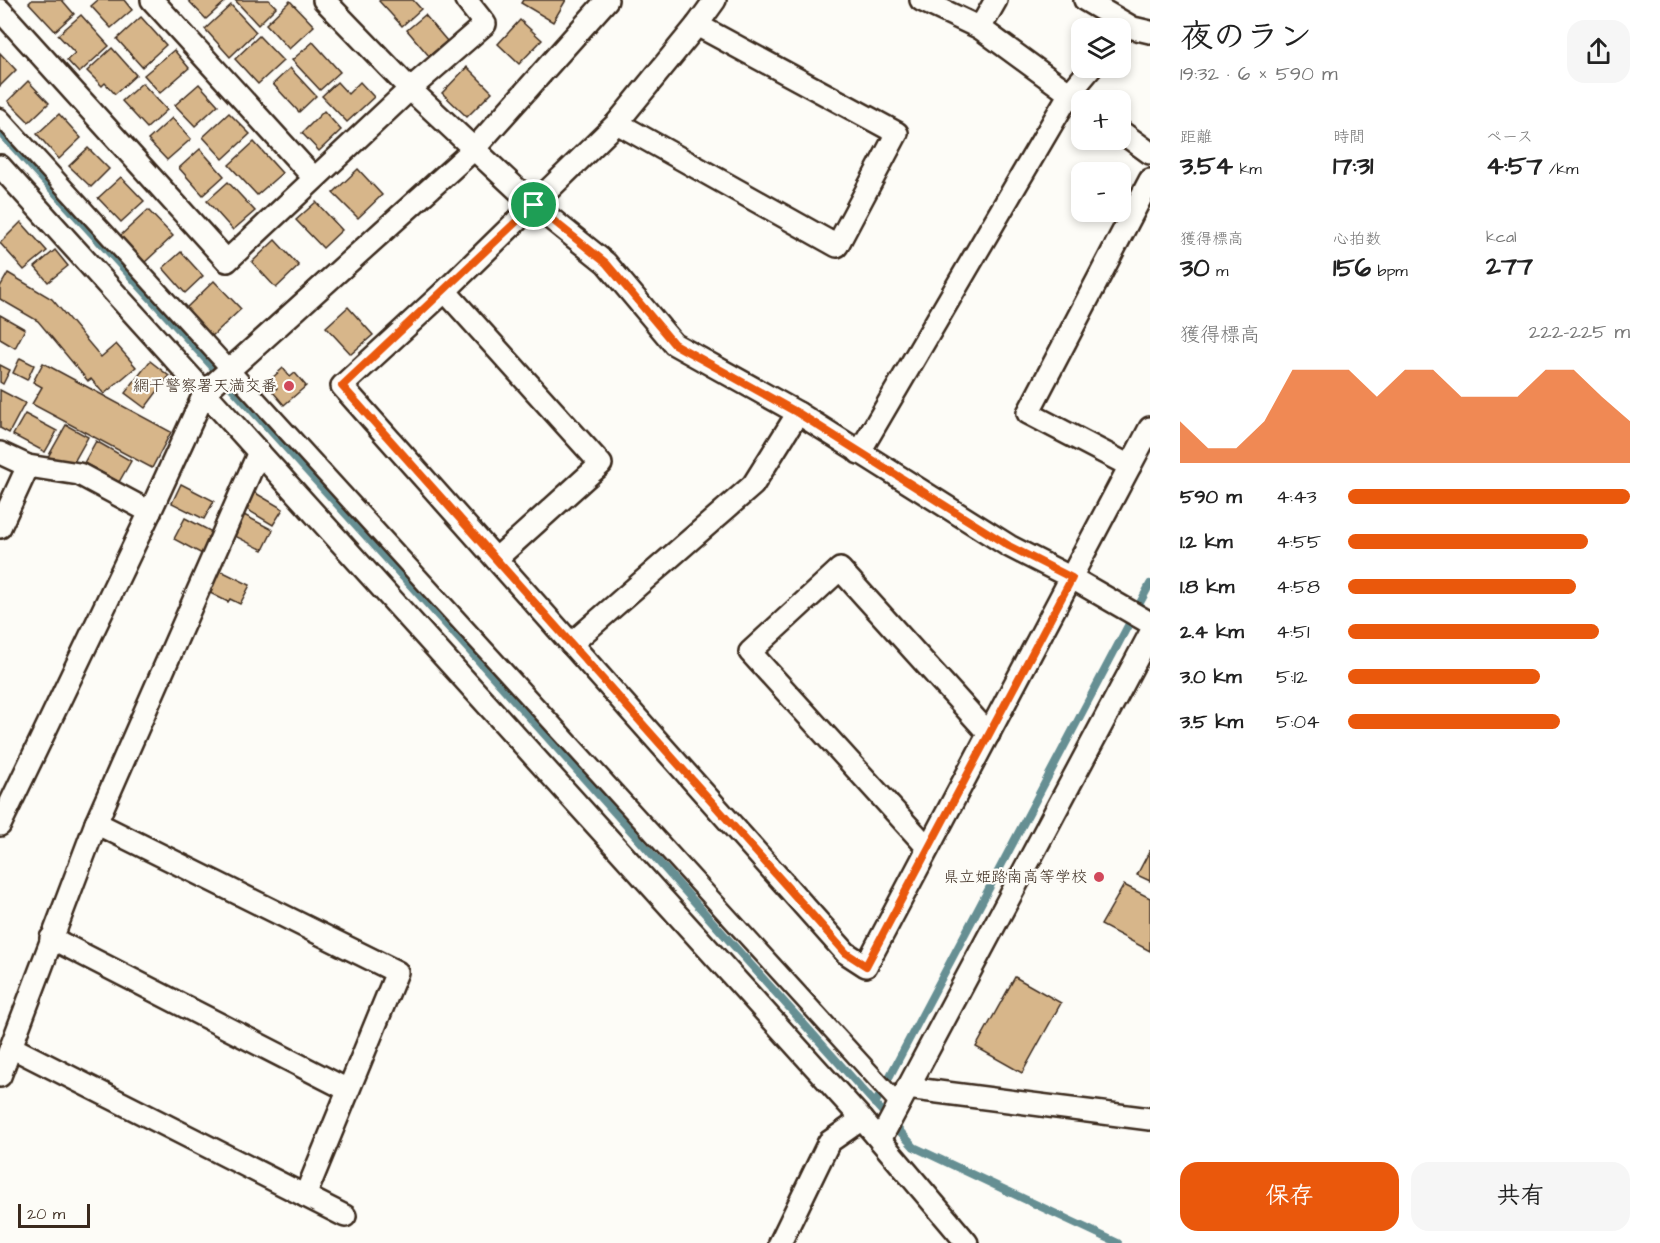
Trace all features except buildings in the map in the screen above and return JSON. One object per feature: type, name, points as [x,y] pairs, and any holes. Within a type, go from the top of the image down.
[{"type":"street","points":[[152,0],[314,178]]},
{"type":"street","points":[[324,0],[410,89],[534,205],[606,263],[674,344],[798,413],[1009,546],[1072,578],[1150,623]]},
{"type":"street","points":[[0,10],[226,261],[410,89],[484,24],[466,0]]},
{"type":"street","points":[[0,825],[205,392],[474,149],[607,0]]},
{"type":"street","points":[[715,0],[617,123],[445,291],[342,386],[846,953],[866,966],[1150,428]]},
{"type":"street","points":[[921,0],[980,28],[1071,94]]},
{"type":"street","points":[[980,28],[996,0]]},
{"type":"street","points":[[1085,0],[1134,33]]},
{"type":"street","points":[[617,123],[837,246],[897,133],[697,25]]},
{"type":"street","points":[[859,453],[1071,106]]},
{"type":"street","points":[[0,117],[229,370],[903,1096],[1150,1119]]},
{"type":"street","points":[[1131,139],[1150,153]]},
{"type":"street","points":[[0,166],[862,1119],[967,1243]]},
{"type":"street","points":[[1130,466],[1028,413],[1150,180]]},
{"type":"street","points":[[445,291],[601,464],[496,559]]},
{"type":"street","points":[[572,644],[753,485],[798,413]]},
{"type":"street","points":[[0,1076],[96,823],[260,452]]},
{"type":"street","points":[[0,453],[28,466],[79,474],[150,512]]},
{"type":"street","points":[[0,527],[28,466]]},
{"type":"street","points":[[928,848],[750,652],[840,569],[989,734]]},
{"type":"street","points":[[880,1140],[1150,634]]},
{"type":"street","points":[[96,823],[397,972],[305,1196]]},
{"type":"street","points":[[51,938],[348,1090]]},
{"type":"street","points":[[11,1047],[345,1216]]},
{"type":"street","points":[[780,1243],[829,1142],[862,1119]]},
{"type":"waterway","points":[[0,132],[460,640],[914,1147],[1118,1243]]},
{"type":"waterway","points":[[875,1104],[1150,584]]},
{"type":"place","name":"網干警察署天満交番","points":[[289,386]]},
{"type":"place","name":"県立姫路南高等学校","points":[[1099,877]]},
{"type":"route","points":[[534,205],[606,263],[674,344],[798,413],[1009,546],[1072,578],[866,966],[846,953],[342,386],[534,205]]}]
